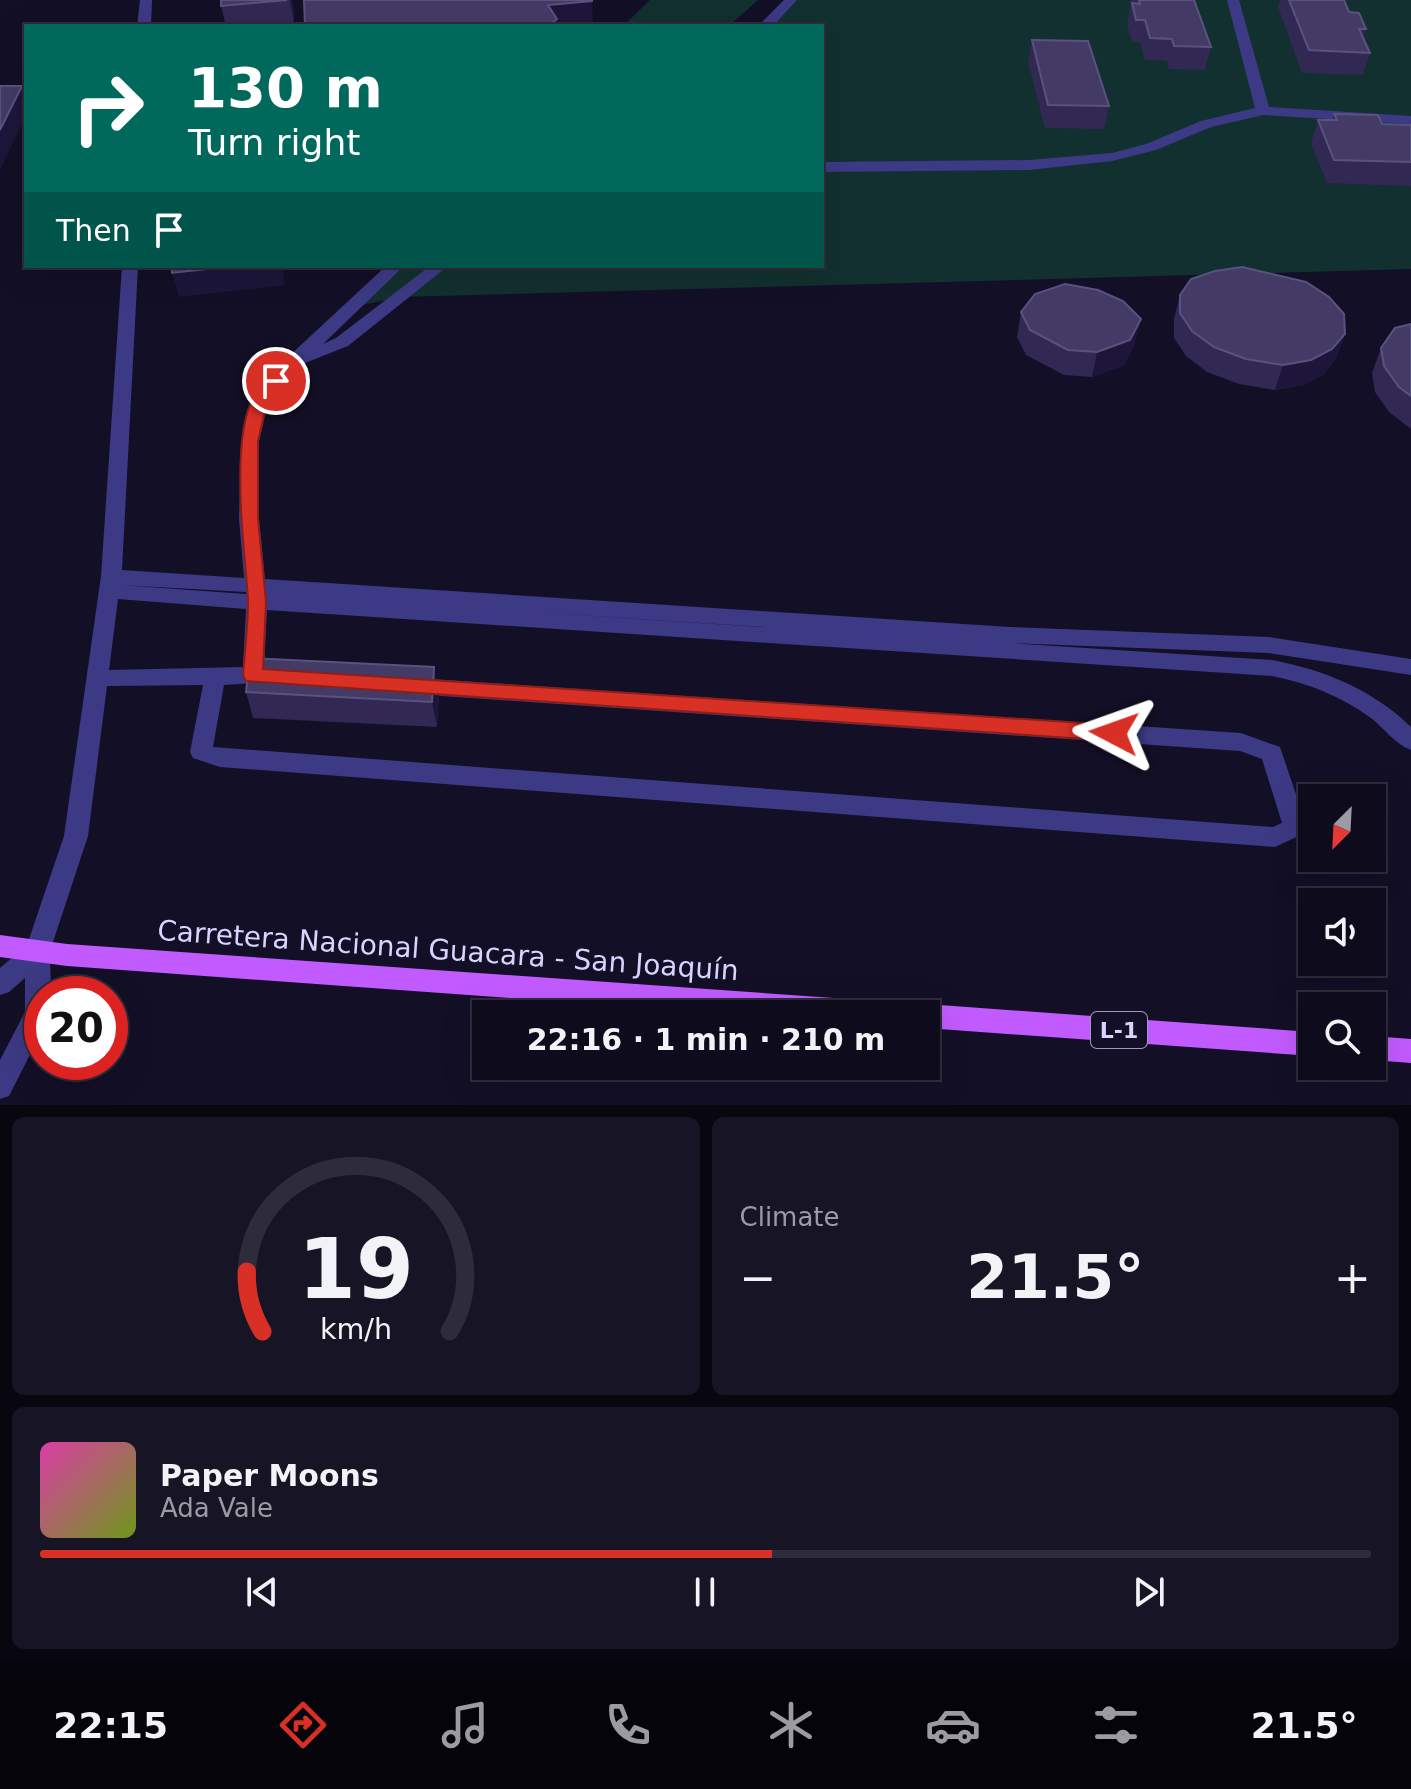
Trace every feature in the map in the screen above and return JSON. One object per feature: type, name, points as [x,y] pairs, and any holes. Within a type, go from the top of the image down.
[{"type":"main road","name":"Carretera Nacional Guacara - San Joaquín","points":[[0,946],[701,1000]]},
{"type":"main road","name":"L-1","points":[[940,1017],[1298,1043]]},
{"type":"main road","points":[[1386,1049],[1411,1051]]},
{"type":"street","points":[[144,24],[146,0]]},
{"type":"street","points":[[767,24],[791,0]]},
{"type":"street","points":[[1233,0],[1263,111]]},
{"type":"street","points":[[824,167],[1029,165],[1112,157],[1151,147],[1206,124],[1263,111],[1411,120]]},
{"type":"street","points":[[0,1087],[38,1013],[37,951],[76,836],[110,584],[130,268]]},
{"type":"street","points":[[253,675],[256,594],[249,519],[250,441],[259,402],[294,361],[394,268]]},
{"type":"street","points":[[294,361],[342,342],[437,268]]},
{"type":"street","points":[[110,584],[1272,668],[1318,678],[1353,693],[1411,741]]},
{"type":"street","points":[[256,594],[1010,635],[1269,645],[1411,667]]},
{"type":"street","points":[[97,678],[253,675],[1241,742],[1272,753],[1295,827],[1275,837],[220,758],[201,752],[215,677]]},
{"type":"street","points":[[0,984],[37,951]]},
{"type":"green space","points":[[650,0],[758,0],[731,24],[625,24]]},
{"type":"green space","points":[[797,0],[1411,0],[1411,269],[400,297],[353,307],[399,268],[824,268],[824,24],[774,24]]},
{"type":"building","points":[[221,0],[287,0],[221,6]]},
{"type":"building","points":[[304,0],[592,0],[548,5],[557,19],[551,24],[305,24]]},
{"type":"building","points":[[1139,0],[1194,0],[1211,47],[1174,46],[1172,39],[1150,38],[1145,20],[1136,20],[1132,3],[1140,4]]},
{"type":"building","points":[[1289,0],[1344,0],[1349,12],[1359,13],[1366,29],[1359,29],[1370,53],[1309,50]]},
{"type":"building","points":[[1032,40],[1088,41],[1109,106],[1048,105]]},
{"type":"building","points":[[0,86],[22,86],[0,130]]},
{"type":"building","points":[[1334,114],[1378,115],[1382,124],[1411,125],[1411,162],[1334,160],[1318,120],[1337,120]]},
{"type":"building","points":[[1242,267],[1306,282],[1329,297],[1344,314],[1345,334],[1332,349],[1311,360],[1283,365],[1246,359],[1214,347],[1192,331],[1180,313],[1180,295],[1191,279]]},
{"type":"building","points":[[172,268],[216,268],[172,273]]},
{"type":"building","points":[[1065,284],[1098,290],[1123,301],[1141,319],[1130,340],[1097,352],[1068,350],[1030,330],[1021,312],[1035,294]]},
{"type":"building","points":[[1411,324],[1411,396],[1399,387],[1384,366],[1381,348],[1395,328]]},
{"type":"building","points":[[250,658],[434,667],[432,702],[246,692]]},
{"type":"route","points":[[276,381],[259,402],[250,441],[249,519],[257,602],[253,675],[1114,733]]}]
